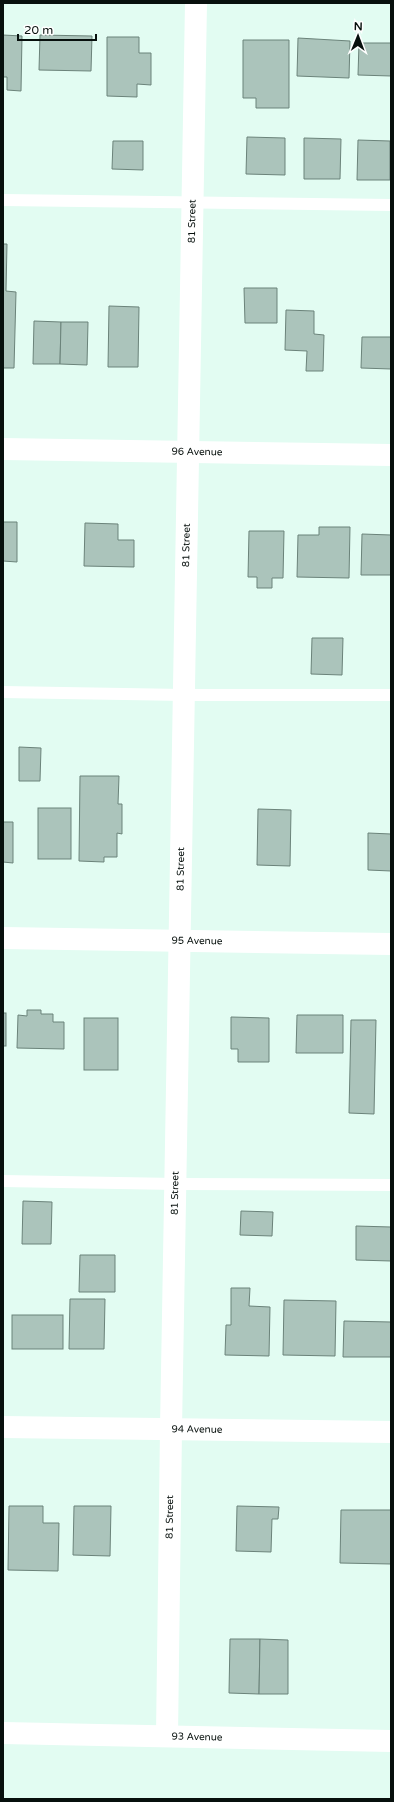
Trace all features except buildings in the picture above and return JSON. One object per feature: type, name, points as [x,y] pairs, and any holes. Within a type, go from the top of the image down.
[{"type":"street","name":"81 Street","points":[[167,1736],[196,3]]},
{"type":"street","name":"96 Avenue","points":[[3,449],[391,455]]},
{"type":"street","name":"95 Avenue","points":[[3,938],[180,942],[391,944]]},
{"type":"street","name":"94 Avenue","points":[[3,1427],[391,1432]]},
{"type":"street","name":"93 Avenue","points":[[3,1733],[391,1741]]},
{"type":"lane","points":[[3,200],[391,205]]},
{"type":"lane","points":[[3,692],[184,695],[391,695]]},
{"type":"lane","points":[[3,1181],[176,1184],[391,1185]]}]
